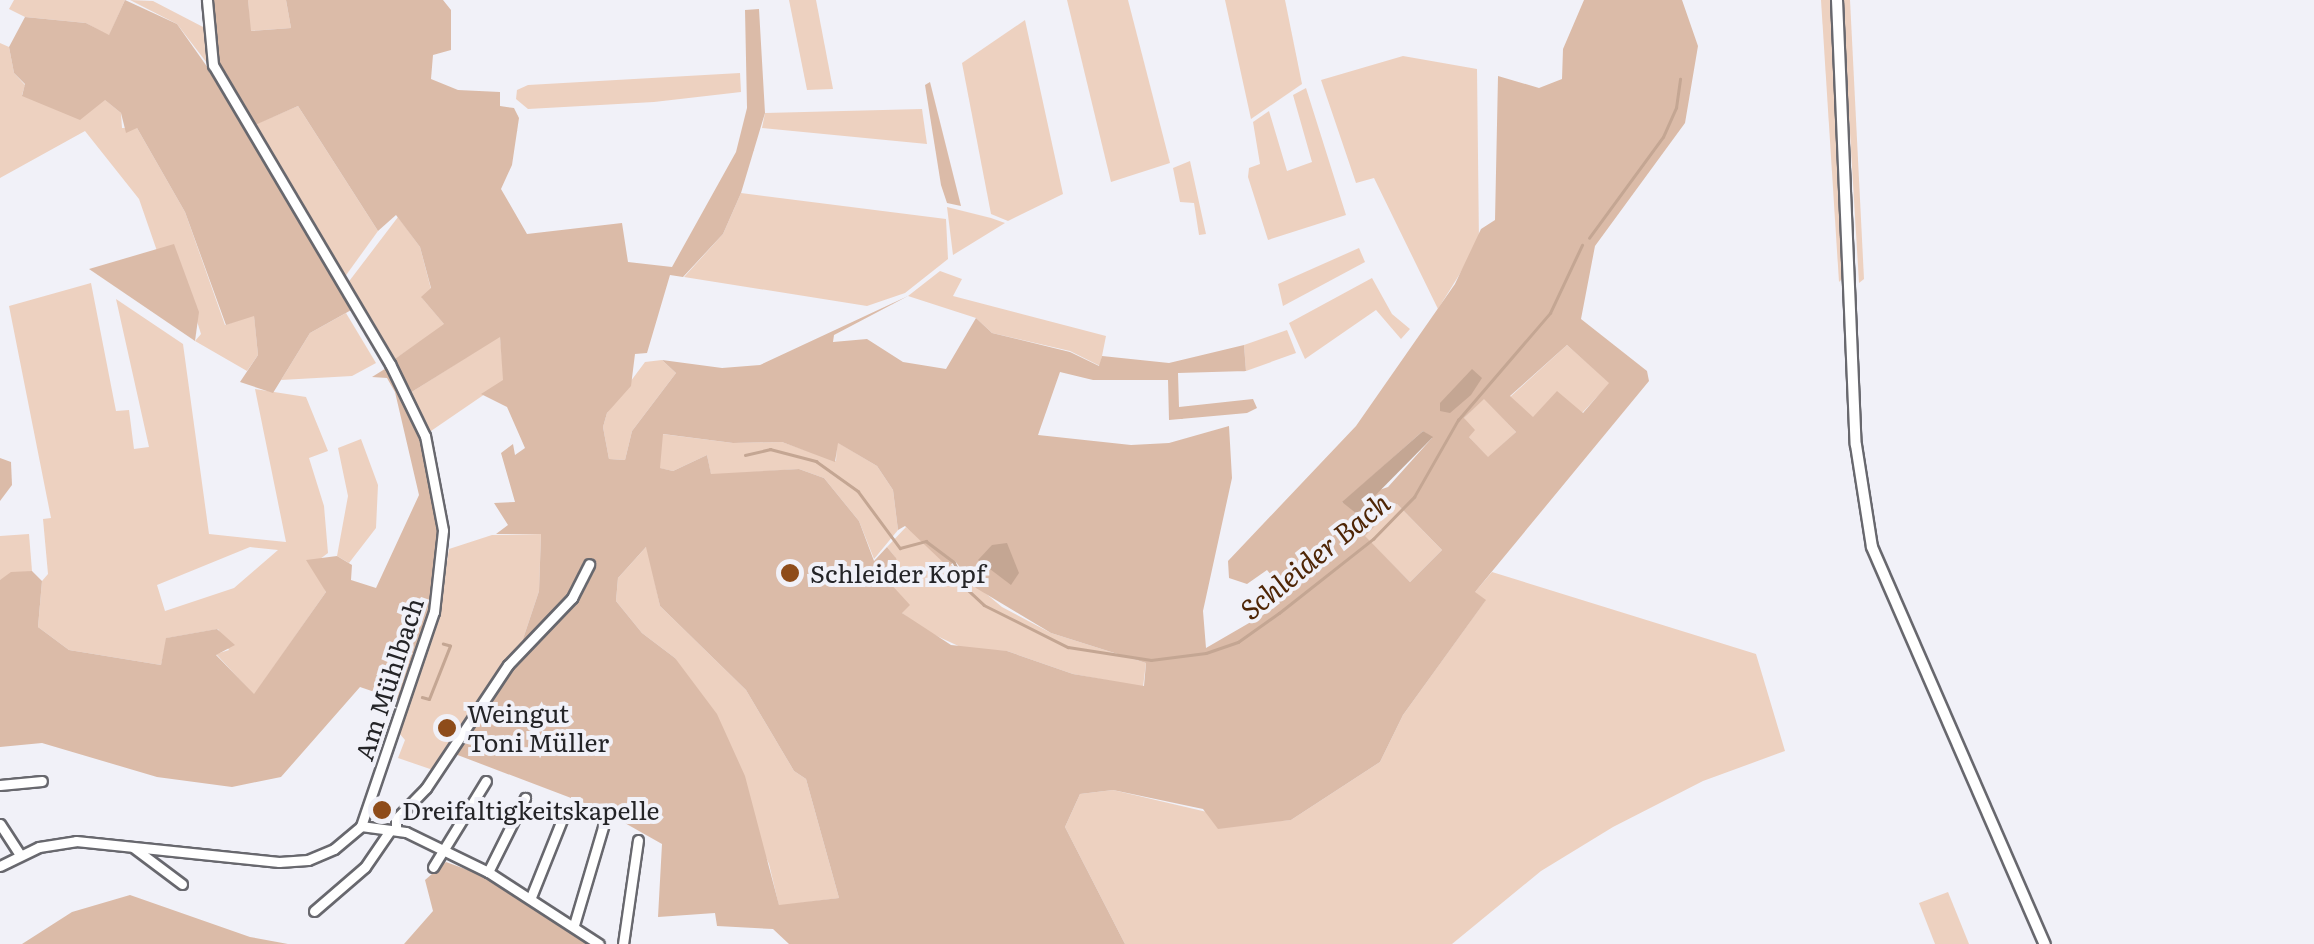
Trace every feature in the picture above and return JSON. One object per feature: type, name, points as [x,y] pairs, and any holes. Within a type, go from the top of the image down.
[{"type":"main road","points":[[1837,0],[1856,446],[1872,547],[2045,944]]},
{"type":"street","name":"Am Mühlbach","points":[[206,0],[214,65],[390,364],[416,414],[438,484],[443,541],[434,612],[361,826]]},
{"type":"street","points":[[314,911],[365,867],[392,830],[396,818],[426,788],[508,665],[572,598],[589,564]]},
{"type":"street","points":[[0,785],[42,781]]},
{"type":"street","points":[[433,867],[486,781]]},
{"type":"street","points":[[488,872],[525,798]]},
{"type":"street","points":[[531,897],[565,812]]},
{"type":"street","points":[[0,824],[20,855]]},
{"type":"street","points":[[574,924],[604,824]]},
{"type":"street","points":[[0,866],[20,855],[76,840],[302,862],[334,848],[361,826],[392,830],[488,872],[574,924],[599,944]]},
{"type":"street","points":[[623,944],[638,840]]},
{"type":"street","points":[[134,848],[182,884]]},
{"type":"shaded area","points":[[14,0],[125,0],[109,36],[86,23],[25,17],[9,9]]},
{"type":"shaded area","points":[[125,0],[177,24],[208,68],[220,64],[211,0],[248,0],[251,31],[291,28],[286,0],[443,0],[451,10],[451,50],[433,55],[431,79],[458,90],[500,92],[500,106],[514,108],[519,118],[512,165],[501,189],[527,234],[622,223],[628,262],[672,267],[736,152],[747,108],[745,10],[759,9],[765,113],[741,193],[723,234],[683,277],[670,275],[647,353],[635,354],[631,386],[607,413],[603,427],[609,459],[625,460],[632,431],[676,373],[662,360],[722,368],[760,365],[908,296],[834,335],[833,342],[867,339],[903,362],[946,369],[976,318],[992,333],[1070,352],[1099,366],[1102,356],[1169,363],[1244,345],[1246,371],[1178,373],[1179,407],[1253,399],[1257,408],[1247,413],[1169,420],[1168,380],[1093,380],[1060,372],[1038,435],[1131,445],[1169,443],[1229,426],[1232,478],[1203,611],[1206,648],[1268,612],[1286,593],[1267,570],[1247,584],[1229,578],[1228,561],[1356,426],[1455,284],[1481,229],[1495,220],[1498,76],[1539,88],[1562,79],[1563,49],[1584,0],[1682,0],[1698,46],[1685,123],[1595,246],[1581,319],[1647,371],[1649,381],[1475,592],[1486,600],[1403,715],[1380,762],[1291,820],[1218,829],[1203,809],[1113,790],[1080,794],[1065,827],[1125,944],[789,944],[773,929],[717,926],[715,913],[658,917],[662,844],[600,809],[447,751],[521,645],[539,591],[541,534],[496,534],[508,525],[494,503],[515,502],[501,453],[513,444],[515,455],[525,448],[507,407],[481,394],[503,380],[500,337],[410,393],[392,361],[444,324],[421,297],[431,288],[420,247],[396,215],[378,231],[298,106],[244,130],[353,309],[310,333],[273,393],[240,382],[258,355],[254,316],[226,325],[185,212],[137,128],[126,133],[121,113],[105,100],[80,120],[22,96],[25,84],[14,73],[9,47],[25,17],[86,23],[109,35]],"holes":[[[1567,345],[1609,383],[1583,413],[1557,391],[1533,417],[1510,396]],[[1484,399],[1516,432],[1488,457],[1469,437],[1475,430],[1464,418]],[[1423,431],[1432,438],[1388,487],[1342,503]],[[663,434],[733,443],[782,442],[835,462],[838,443],[877,466],[893,490],[898,530],[905,526],[948,567],[955,561],[976,588],[1051,633],[1146,663],[1144,686],[1073,674],[1007,651],[951,645],[902,613],[910,605],[889,582],[900,571],[896,558],[887,547],[874,561],[859,521],[824,478],[799,469],[711,474],[707,455],[673,471],[660,468]],[[1397,504],[1442,550],[1410,582],[1365,536]],[[646,547],[660,606],[746,690],[794,771],[806,779],[839,898],[779,905],[745,776],[717,714],[675,658],[642,633],[616,601],[618,578]]]},
{"type":"shaded area","points":[[130,0],[153,1],[205,28],[210,67],[177,24]]},
{"type":"shaded area","points":[[248,0],[286,0],[291,28],[250,31]]},
{"type":"shaded area","points":[[789,0],[816,0],[833,89],[807,90]]},
{"type":"shaded area","points":[[1067,0],[1128,0],[1170,163],[1111,182]]},
{"type":"shaded area","points":[[1225,0],[1285,0],[1302,84],[1251,119]]},
{"type":"shaded area","points":[[1821,0],[1833,0],[1844,277],[1839,282]]},
{"type":"shaded area","points":[[1842,0],[1850,0],[1864,279],[1859,283]]},
{"type":"shaded area","points":[[1025,20],[1063,194],[1008,221],[991,214],[962,63]]},
{"type":"shaded area","points":[[0,43],[9,47],[14,73],[25,85],[22,95],[83,116],[104,99],[121,113],[122,128],[137,128],[185,212],[225,325],[254,315],[258,355],[247,371],[195,341],[201,334],[173,245],[157,251],[139,199],[85,131],[0,178]]},
{"type":"shaded area","points":[[1403,56],[1477,69],[1479,243],[1438,309],[1374,178],[1356,183],[1321,80]]},
{"type":"shaded area","points":[[740,73],[741,92],[654,102],[528,109],[516,99],[517,90],[528,85]]},
{"type":"shaded area","points":[[930,82],[961,206],[947,203],[941,185],[925,85]]},
{"type":"shaded area","points":[[1306,88],[1346,215],[1268,240],[1248,177],[1249,168],[1260,164],[1253,122],[1269,111],[1287,171],[1312,162],[1293,95]]},
{"type":"shaded area","points":[[298,106],[378,231],[344,278],[256,124]]},
{"type":"shaded area","points":[[922,109],[927,144],[762,128],[765,113]]},
{"type":"shaded area","points":[[1190,161],[1206,234],[1199,235],[1194,203],[1180,202],[1173,168]]},
{"type":"shaded area","points":[[741,193],[946,219],[948,259],[905,293],[867,306],[684,277],[723,234]]},
{"type":"shaded area","points":[[947,207],[991,218],[1005,223],[953,255]]},
{"type":"shaded area","points":[[398,217],[420,247],[431,289],[422,298],[445,325],[392,361],[347,284]]},
{"type":"shaded area","points":[[174,244],[199,312],[195,341],[89,269]]},
{"type":"shaded area","points":[[1359,248],[1365,262],[1283,306],[1278,284]]},
{"type":"shaded area","points":[[940,271],[962,279],[953,296],[1106,336],[1100,366],[1070,351],[992,333],[976,318],[908,296]]},
{"type":"shaded area","points":[[1372,278],[1392,314],[1410,329],[1401,339],[1376,310],[1305,359],[1289,323]]},
{"type":"shaded area","points":[[91,283],[116,411],[129,410],[134,449],[149,447],[116,299],[183,344],[209,534],[286,542],[255,389],[306,397],[328,451],[309,458],[324,506],[328,553],[320,559],[319,576],[326,592],[254,695],[216,654],[229,650],[218,629],[167,638],[161,665],[69,650],[38,627],[42,581],[48,574],[43,519],[51,518],[9,306]],"holes":[[[250,547],[278,550],[234,588],[165,611],[157,585]]]},
{"type":"shaded area","points":[[346,313],[376,363],[352,376],[281,380],[310,333]]},
{"type":"shaded area","points":[[1287,330],[1296,353],[1246,371],[1244,345]]},
{"type":"shaded area","points":[[500,336],[504,381],[428,433],[410,393]]},
{"type":"shaded area","points":[[1567,345],[1610,383],[1582,413],[1533,418],[1510,397]]},
{"type":"shaded area","points":[[662,360],[676,373],[632,431],[625,460],[609,459],[603,427],[607,413],[645,362]]},
{"type":"shaded area","points":[[388,367],[433,471],[439,537],[433,601],[401,701],[360,687],[281,777],[232,787],[157,777],[42,743],[0,747],[0,580],[11,572],[32,571],[42,581],[38,627],[69,650],[161,665],[166,638],[217,629],[235,645],[216,655],[254,694],[326,592],[306,560],[337,556],[352,565],[351,580],[376,588],[419,495],[395,392],[387,378],[372,377]]},
{"type":"shaded area","points":[[1472,369],[1482,378],[1471,395],[1450,413],[1440,411],[1440,403]]},
{"type":"shaded area","points":[[1484,398],[1516,432],[1488,458],[1468,436],[1464,418]]},
{"type":"shaded area","points":[[1423,431],[1433,437],[1357,514],[1342,502]]},
{"type":"shaded area","points":[[662,434],[733,443],[782,442],[836,461],[837,442],[877,466],[893,490],[898,530],[874,559],[859,521],[824,478],[799,469],[711,475],[707,455],[673,471],[659,468]]},
{"type":"shaded area","points":[[361,439],[378,485],[376,528],[349,563],[337,556],[348,496],[338,448]]},
{"type":"shaded area","points":[[0,458],[11,462],[12,485],[0,501]]},
{"type":"shaded area","points":[[1397,504],[1442,550],[1410,582],[1364,536]]},
{"type":"shaded area","points":[[906,527],[1002,607],[1051,633],[1146,663],[1143,687],[1073,674],[1007,651],[967,650],[924,630],[902,613],[888,582],[895,557],[887,547]]},
{"type":"shaded area","points":[[29,534],[32,571],[0,580],[0,536]]},
{"type":"shaded area","points":[[541,534],[539,591],[521,645],[433,770],[398,758],[405,740],[399,733],[439,612],[449,549],[492,535]]},
{"type":"shaded area","points":[[1007,543],[1019,573],[1011,585],[978,560],[992,545]]},
{"type":"shaded area","points":[[647,546],[660,606],[746,690],[794,771],[806,779],[839,898],[779,906],[769,864],[675,658],[642,633],[616,601],[618,578]]},
{"type":"shaded area","points":[[1492,572],[1756,654],[1785,751],[1703,781],[1613,827],[1541,871],[1452,944],[1125,944],[1065,827],[1080,794],[1113,790],[1254,823],[1291,820],[1380,762],[1403,715],[1485,601],[1474,593]]},
{"type":"shaded area","points":[[446,862],[479,874],[593,944],[404,944],[433,911],[425,880]]},
{"type":"shaded area","points":[[1948,892],[1969,944],[1935,944],[1919,903]]},
{"type":"shaded area","points":[[130,895],[250,937],[288,944],[22,944],[72,912]]},
{"type":"waterway","name":"Schleider Bach","points":[[1589,238],[1663,137],[1676,108],[1680,79]]},
{"type":"waterway","name":"Schleider Bach","points":[[745,455],[770,449],[816,461],[858,491],[900,548],[926,541],[954,562],[967,589],[984,605],[1068,647],[1151,660],[1206,653],[1238,642],[1279,613],[1373,539],[1414,497],[1458,420],[1550,313],[1582,245]]},
{"type":"waterway","name":"Schleider Bach","points":[[422,697],[429,699],[450,646],[443,644]]},
{"type":"place","name":"Schleider Kopf","points":[[790,573]]},
{"type":"place","name":"Weingut Toni Müller","points":[[447,728]]},
{"type":"place","name":"Dreifaltigkeitskapelle","points":[[382,810]]}]
